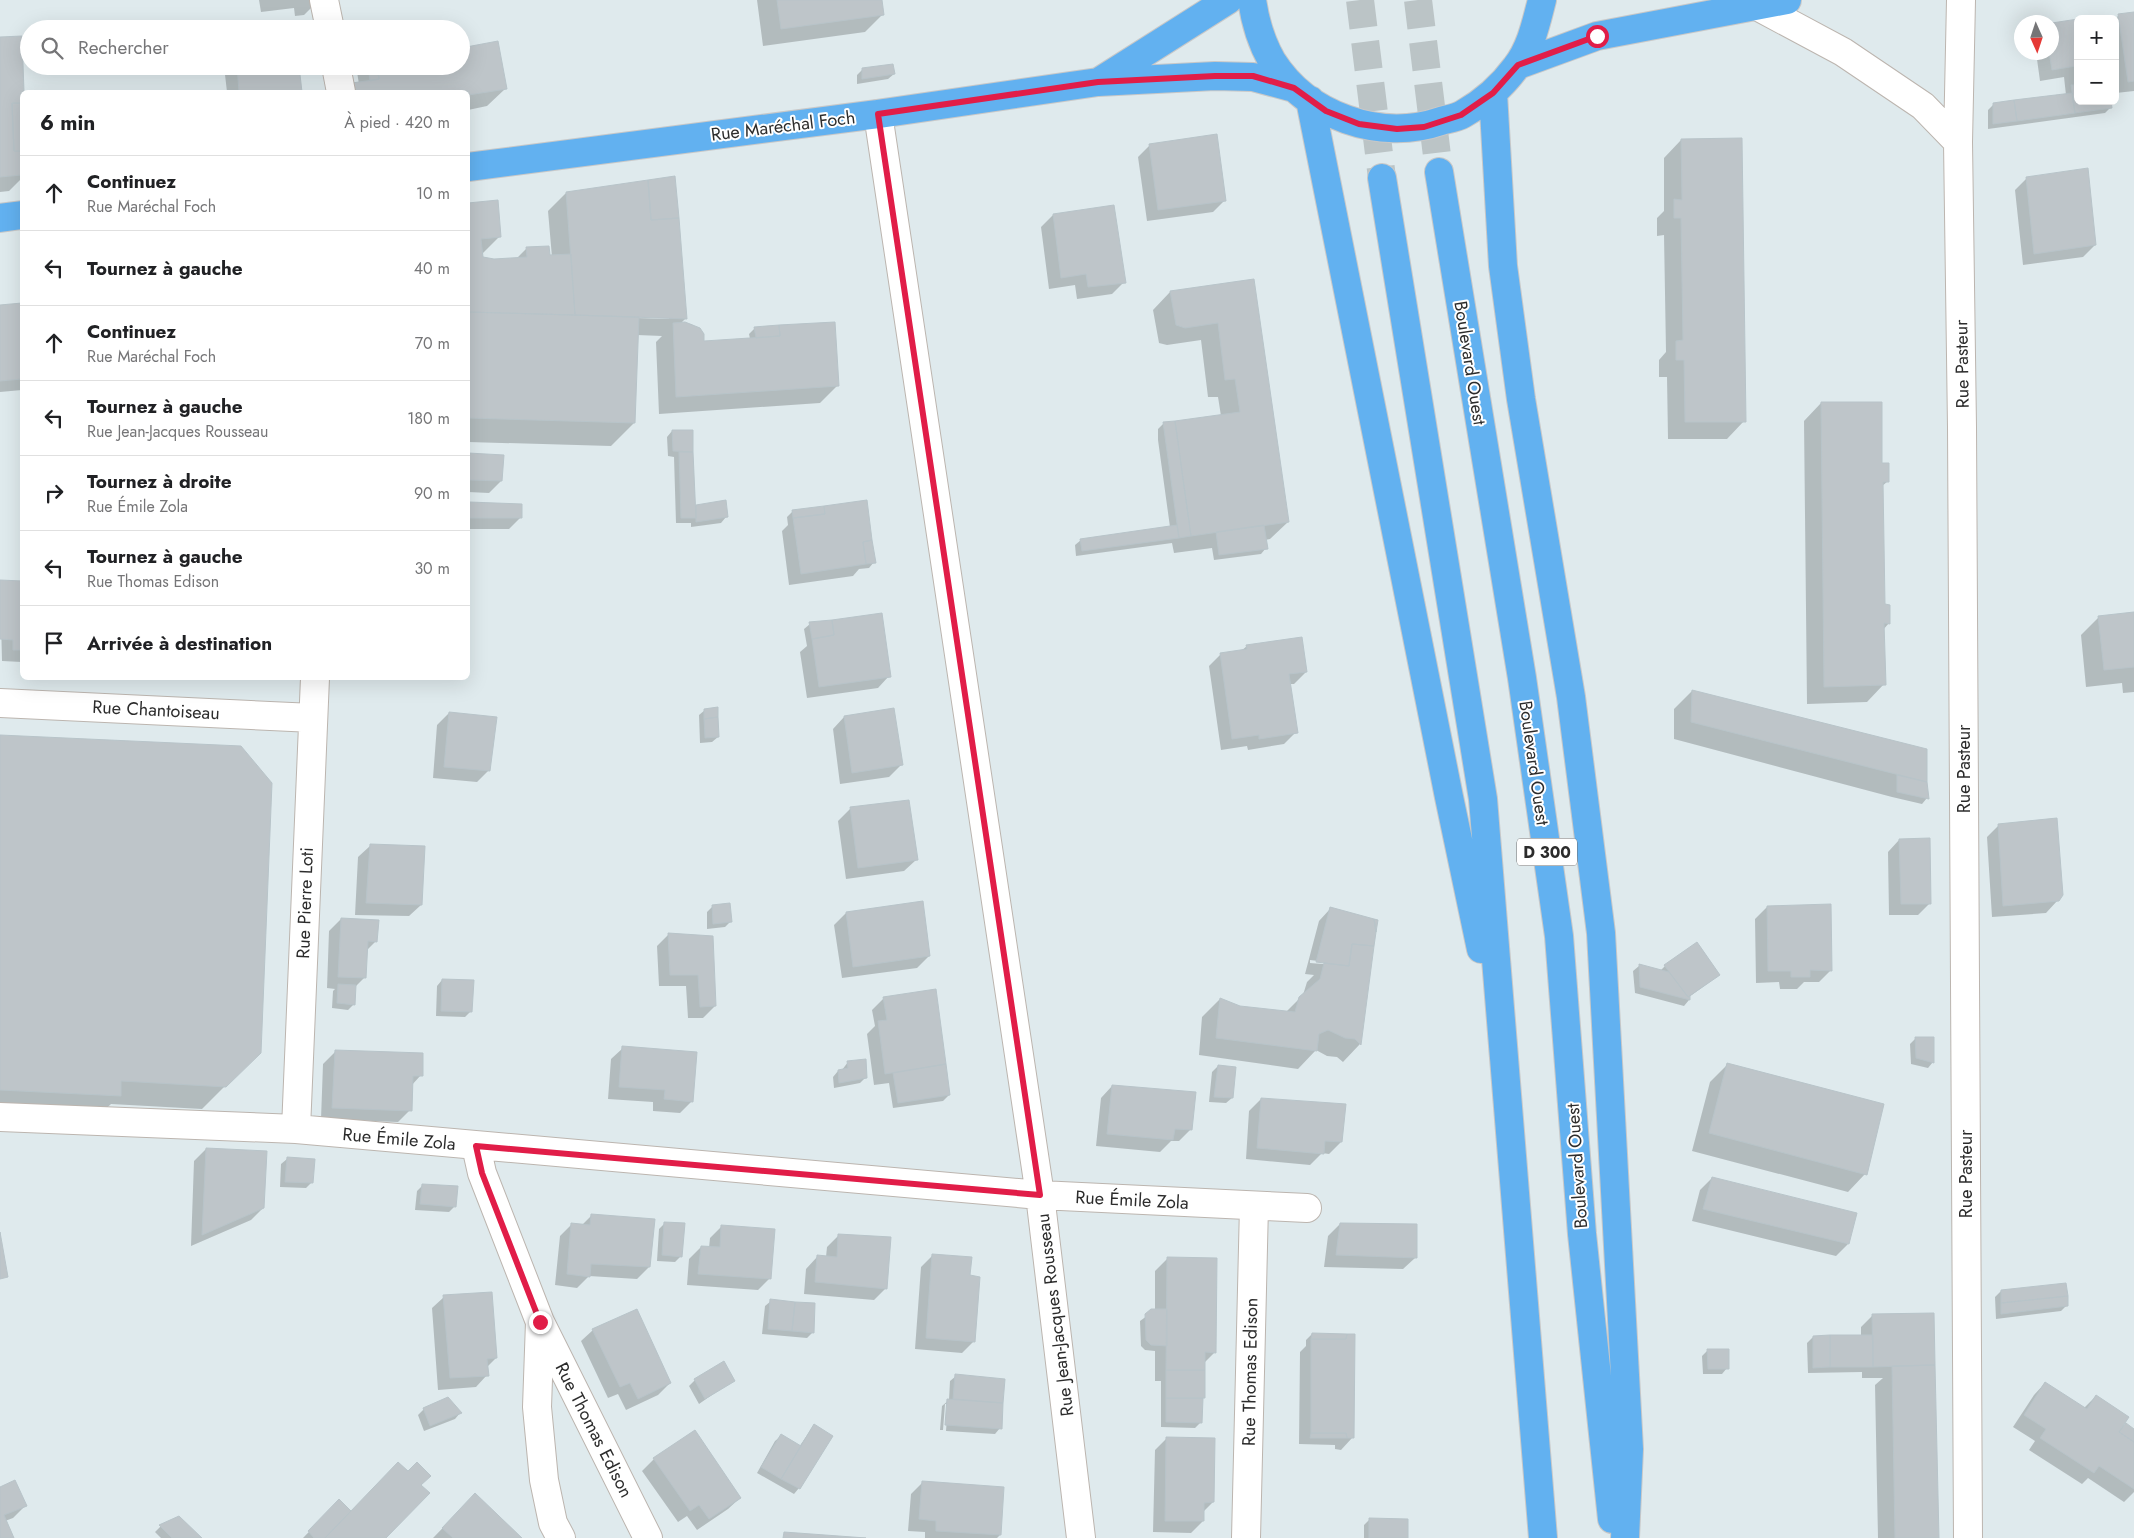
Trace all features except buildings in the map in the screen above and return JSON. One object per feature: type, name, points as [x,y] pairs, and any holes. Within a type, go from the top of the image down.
[{"type":"main road","name":"Rue Maréchal Foch","points":[[1098,82],[1228,0]]},
{"type":"main road","points":[[1252,0],[1256,24],[1272,60],[1302,94],[1326,111],[1359,124],[1397,129],[1424,127],[1461,115],[1493,93],[1518,65],[1534,34],[1542,0]]},
{"type":"main road","points":[[1518,65],[1597,36],[1787,0]]},
{"type":"main road","name":"Rue Maréchal Foch","points":[[470,167],[878,114],[1098,82],[1253,76],[1302,94]]},
{"type":"main road","points":[[1493,93],[1504,266],[1521,399],[1571,697],[1601,934],[1629,1449],[1625,1538]]},
{"type":"main road","points":[[1302,94],[1448,797],[1505,1061]]},
{"type":"main road","name":"Boulevard Ouest","points":[[1439,172],[1522,678],[1559,936],[1582,1234],[1614,1538]]},
{"type":"main road","points":[[1382,178],[1483,799],[1543,1538]]},
{"type":"main road","points":[[0,218],[20,215]]},
{"type":"street","points":[[324,0],[328,20]]},
{"type":"street","name":"Rue Pasteur","points":[[1961,0],[1958,142],[1962,427],[1968,1538]]},
{"type":"street","points":[[1757,6],[1843,52],[1915,101],[1958,142]]},
{"type":"street","points":[[338,75],[341,90]]},
{"type":"street","name":"Rue Jean-Jacques Rousseau","points":[[878,114],[1040,1195],[1081,1538]]},
{"type":"street","name":"Rue Pierre Loti","points":[[296,1129],[315,680]]},
{"type":"street","name":"Rue Chantoiseau","points":[[0,702],[312,718]]},
{"type":"street","name":"Rue Émile Zola","points":[[0,1117],[296,1129],[1040,1195],[1307,1208]]},
{"type":"street","name":"Rue Thomas Edison","points":[[476,1146],[482,1173],[540,1322],[648,1538]]},
{"type":"street","name":"Rue Thomas Edison","points":[[1246,1538],[1254,1206]]},
{"type":"street","name":"Rue Thomas Edison","points":[[540,1322],[536,1407],[542,1462],[553,1523],[561,1538]]},
{"type":"tunnel","points":[[1360,0],[1382,178]]},
{"type":"tunnel","points":[[1418,0],[1439,172]]},
{"type":"route","points":[[540,1322],[482,1173],[476,1146],[1040,1195],[878,114],[1098,82],[1253,76],[1294,88],[1326,111],[1359,124],[1397,129],[1424,127],[1461,115],[1493,93],[1518,65],[1597,36]]}]
